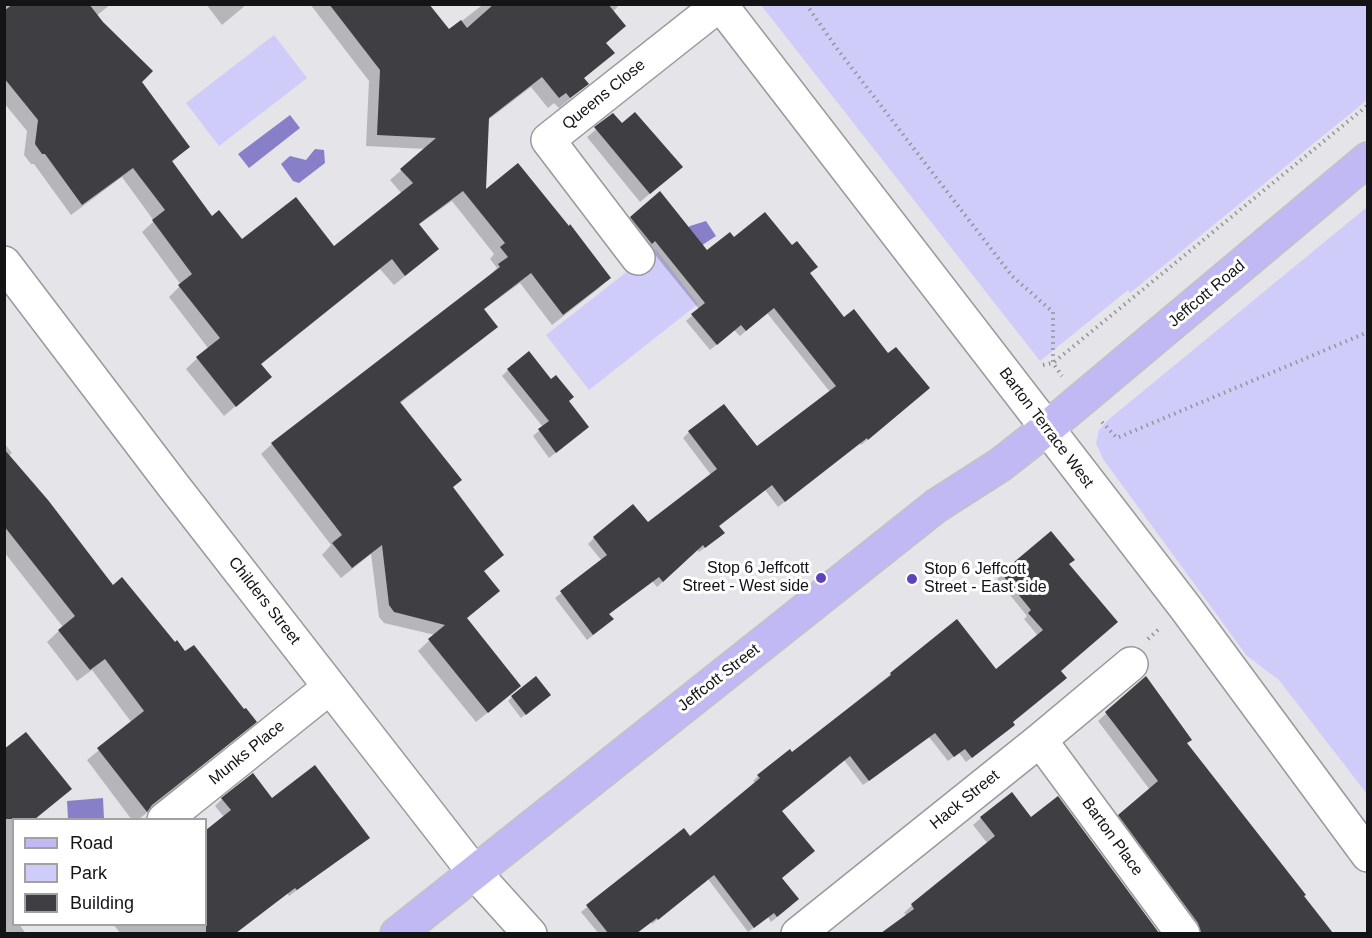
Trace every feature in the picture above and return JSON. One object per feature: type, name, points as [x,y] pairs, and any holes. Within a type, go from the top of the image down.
[{"type":"main road","name":"Jeffcott Road","points":[[1046,429],[1368,159]]},
{"type":"main road","name":"Jeffcott Street","points":[[397,933],[936,506],[1000,465],[1046,429]]},
{"type":"street","name":"Queens Close","points":[[638,258],[548,140],[720,4]]},
{"type":"street","name":"Barton Terrace West","points":[[720,4],[1185,607],[1368,855]]},
{"type":"street","name":"Childers Street","points":[[6,267],[474,872],[530,933]]},
{"type":"street","name":"Hack Street","points":[[798,933],[1040,740],[1131,664]]},
{"type":"street","name":"Munks Place","points":[[165,818],[330,687]]},
{"type":"street","name":"Barton Place","points":[[1040,740],[1183,933]]},
{"type":"path","points":[[806,4],[838,50],[1012,276],[1053,312],[1053,363]]},
{"type":"path","points":[[1043,365],[1053,363],[1368,105]]},
{"type":"path","points":[[1117,438],[1368,332]]},
{"type":"path","points":[[1131,664],[1151,636],[1185,607]]},
{"type":"green space","points":[[761,5],[1367,5],[1367,100],[1130,293],[1128,290],[1040,361]]},
{"type":"green space","points":[[274,35],[307,78],[219,146],[186,103]]},
{"type":"green space","points":[[1367,207],[1367,794],[1279,680],[1247,656],[1103,459],[1096,443],[1099,430],[1108,420]]},
{"type":"green space","points":[[656,249],[698,304],[589,390],[546,335]]},
{"type":"shaded area","points":[[290,115],[300,128],[249,168],[238,154]]},
{"type":"shaded area","points":[[315,149],[324,150],[325,163],[299,183],[293,181],[281,164],[290,156],[306,160]]},
{"type":"shaded area","points":[[706,221],[716,236],[678,261],[665,244],[690,226]]},
{"type":"shaded area","points":[[103,798],[104,818],[68,818],[67,801]]},
{"type":"building","points":[[13,4],[89,4],[103,22],[153,71],[142,82],[190,147],[172,161],[212,216],[219,210],[242,239],[296,197],[334,246],[413,183],[400,169],[436,138],[377,135],[380,70],[329,4],[429,4],[449,29],[461,20],[467,28],[494,4],[608,4],[626,26],[606,43],[615,53],[584,78],[589,84],[570,98],[566,93],[559,98],[542,77],[489,118],[486,189],[518,163],[569,226],[570,224],[611,278],[563,315],[531,273],[484,309],[498,327],[400,402],[462,480],[453,487],[504,555],[484,571],[500,591],[467,618],[521,686],[488,713],[428,639],[445,625],[394,612],[389,605],[382,545],[352,568],[332,543],[342,535],[271,443],[500,267],[498,264],[508,257],[500,247],[505,243],[463,191],[419,224],[439,249],[405,276],[392,259],[261,364],[272,377],[236,407],[196,357],[220,338],[178,285],[192,274],[152,220],[165,210],[133,168],[82,205],[45,154],[42,154],[35,144],[38,120],[4,78],[4,11]]},
{"type":"building","points":[[635,112],[683,167],[650,194],[594,127],[613,113],[622,123]]},
{"type":"building","points":[[660,191],[707,250],[730,232],[734,237],[765,212],[792,245],[797,241],[818,267],[810,273],[844,317],[854,309],[888,353],[896,347],[930,388],[868,440],[867,438],[785,502],[772,485],[719,526],[725,533],[705,548],[703,545],[663,582],[659,577],[609,614],[614,619],[593,635],[560,591],[607,555],[593,537],[633,504],[648,522],[717,469],[688,431],[724,404],[757,446],[836,386],[774,308],[746,331],[741,325],[717,345],[691,314],[705,303],[655,241],[652,244],[630,217]]},
{"type":"building","points":[[529,351],[551,379],[556,375],[574,397],[569,401],[589,427],[556,453],[538,429],[549,421],[507,369]]},
{"type":"building","points":[[4,449],[48,500],[113,585],[122,577],[175,642],[177,640],[185,651],[194,645],[244,709],[246,708],[257,722],[152,805],[147,812],[97,748],[144,711],[105,659],[90,670],[58,630],[75,616],[4,526]]},
{"type":"building","points":[[1051,531],[1075,560],[1069,564],[1118,622],[1061,671],[1067,678],[1013,722],[1015,725],[972,758],[965,749],[954,757],[935,733],[869,781],[850,756],[782,811],[815,851],[782,878],[799,899],[777,917],[774,913],[754,928],[714,875],[658,920],[657,918],[637,933],[608,933],[586,905],[684,828],[690,836],[760,778],[757,775],[790,749],[792,752],[891,675],[890,673],[957,619],[996,669],[1043,630],[1028,613],[1031,610],[1001,573]]},
{"type":"building","points":[[536,676],[551,695],[526,715],[511,696]]},
{"type":"building","points":[[1146,676],[1192,740],[1187,743],[1333,933],[1201,933],[1198,923],[1118,815],[1158,781],[1105,712]]},
{"type":"building","points":[[26,732],[72,789],[36,818],[4,819],[4,749]]},
{"type":"building","points":[[315,765],[370,838],[297,890],[295,888],[236,933],[206,933],[207,829],[231,810],[221,798],[253,773],[272,798]]},
{"type":"building","points":[[1012,792],[1031,817],[1058,796],[1159,933],[881,933],[914,909],[911,904],[995,836],[980,817]]},
{"type":"place","name":"Stop 6 Jeffcott Street - West side","points":[[821,578]]},
{"type":"place","name":"Stop 6 Jeffcott Street - East side","points":[[912,579]]}]
